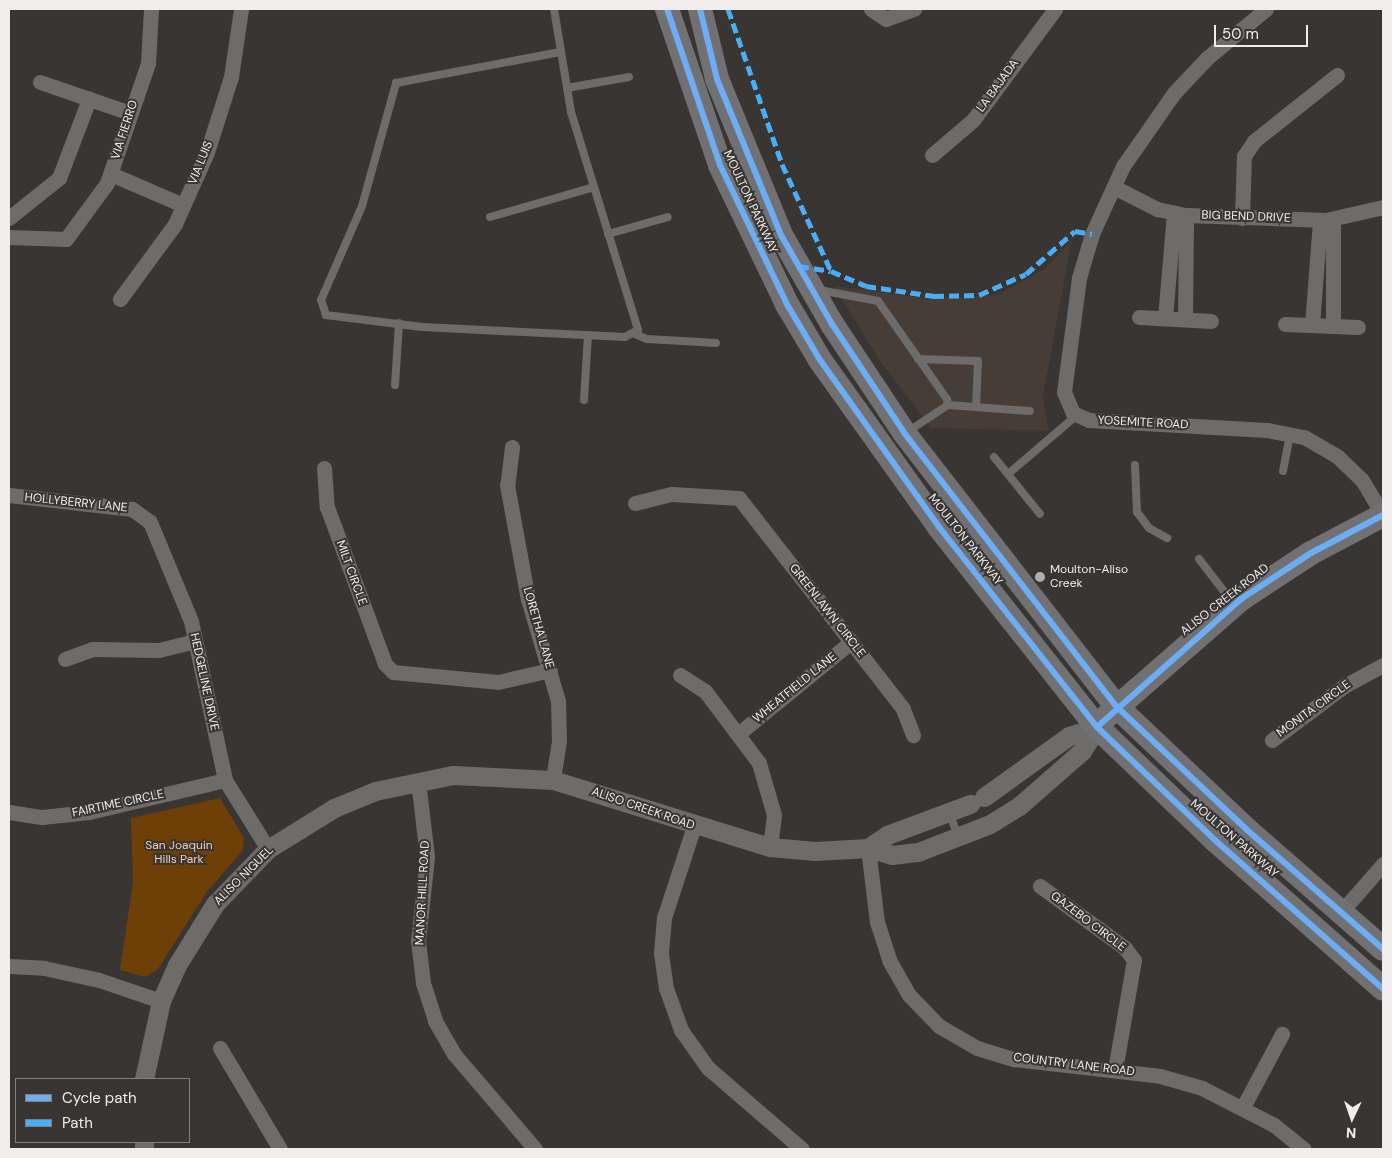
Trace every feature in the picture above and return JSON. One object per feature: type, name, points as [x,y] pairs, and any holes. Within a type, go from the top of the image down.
[{"type":"main road","name":"MOULTON PARKWAY","points":[[667,9],[724,174],[762,256],[820,360],[939,527],[1097,727],[1216,840],[1383,988]]},
{"type":"main road","points":[[683,9],[689,26],[705,36]]},
{"type":"main road","name":"MOULTON PARKWAY","points":[[700,9],[705,36],[717,79],[760,188],[812,289],[905,434],[1116,706],[1226,811],[1383,949]]},
{"type":"main road","points":[[820,360],[839,365],[882,426],[905,434]]},
{"type":"main road","name":"ALISO CREEK ROAD","points":[[1097,727],[1116,706],[1234,605],[1278,573],[1383,515]]},
{"type":"street","name":"VIA FIERRO","points":[[9,237],[66,239],[111,174],[148,63],[151,9]]},
{"type":"street","name":"VIA LUIS","points":[[120,298],[175,224],[207,152],[231,77],[241,9]]},
{"type":"street","points":[[871,9],[886,19],[914,9]]},
{"type":"street","name":"LA BAJADA","points":[[932,155],[973,120],[1055,9]]},
{"type":"street","points":[[1077,414],[1064,392],[1070,325],[1092,234],[1114,187],[1147,128],[1174,92],[1207,58],[1266,9]]},
{"type":"street","points":[[1242,218],[1244,156],[1254,141],[1337,75]]},
{"type":"street","points":[[40,82],[130,113]]},
{"type":"street","points":[[9,218],[59,178],[89,100]]},
{"type":"street","points":[[111,174],[183,205]]},
{"type":"street","name":"BIG BEND DRIVE","points":[[1114,187],[1180,214],[1242,218],[1327,219],[1383,207]]},
{"type":"street","points":[[1180,214],[1178,262],[1186,319]]},
{"type":"street","points":[[1327,219],[1326,259],[1333,326]]},
{"type":"street","points":[[1312,325],[1326,259]]},
{"type":"street","points":[[1165,318],[1167,271],[1178,262]]},
{"type":"street","points":[[1139,317],[1211,320]]},
{"type":"street","points":[[1285,324],[1358,327]]},
{"type":"street","name":"YOSEMITE ROAD","points":[[1077,414],[1090,420],[1290,434],[1338,457],[1362,480],[1383,515]]},
{"type":"street","name":"LORETHA LANE","points":[[512,447],[507,485],[528,599],[550,670],[559,733],[553,780]]},
{"type":"street","name":"MILT CIRCLE","points":[[324,468],[327,507],[384,664],[393,672],[498,682],[550,670]]},
{"type":"street","name":"GREENLAWN CIRCLE","points":[[635,503],[672,494],[729,496],[746,506],[903,709],[913,735]]},
{"type":"street","name":"HOLLYBERRY LANE","points":[[9,495],[142,512]]},
{"type":"street","name":"HEDGELINE DRIVE","points":[[142,512],[150,522],[195,641],[225,780],[268,849]]},
{"type":"street","points":[[65,659],[92,649],[159,650],[195,641]]},
{"type":"street","name":"WHEATFIELD LANE","points":[[738,734],[851,642]]},
{"type":"street","name":"MONITA CIRCLE","points":[[1272,740],[1344,686],[1383,665]]},
{"type":"street","points":[[680,675],[705,691],[738,734],[769,785],[774,814],[770,847]]},
{"type":"street","name":"ALISO CREEK ROAD","points":[[868,848],[887,835],[949,813],[977,800],[1070,736],[1097,727]]},
{"type":"street","name":"ALISO CREEK ROAD","points":[[418,781],[503,774],[553,780],[694,826],[770,847],[815,852],[868,848],[892,855],[918,852],[959,837],[1019,806],[1082,751],[1097,727]]},
{"type":"street","name":"FAIRTIME CIRCLE","points":[[9,812],[42,817],[89,812],[225,780]]},
{"type":"street","name":"ALISO NIGUEL","points":[[144,1078],[161,1001],[177,965],[215,904],[268,849],[334,808],[375,791],[418,781]]},
{"type":"street","name":"MANOR HILL ROAD","points":[[418,781],[427,857],[418,942],[424,983],[435,1021],[454,1054],[535,1149]]},
{"type":"street","points":[[694,826],[664,918],[666,988],[682,1030],[708,1068],[802,1149]]},
{"type":"street","name":"COUNTRY LANE ROAD","points":[[868,848],[877,922],[889,960],[909,995],[939,1026],[977,1048],[1014,1059],[1115,1070],[1202,1088],[1243,1107],[1304,1149]]},
{"type":"street","points":[[1341,912],[1383,864]]},
{"type":"street","name":"GAZEBO CIRCLE","points":[[1040,886],[1126,948],[1134,960],[1115,1070]]},
{"type":"street","points":[[9,966],[44,968],[99,980],[161,1001]]},
{"type":"street","points":[[1243,1107],[1282,1034]]},
{"type":"street","points":[[220,1048],[280,1149]]},
{"type":"lane","points":[[554,9],[567,88],[608,234],[639,323],[635,334]]},
{"type":"lane","points":[[560,52],[396,83],[362,206],[321,300],[322,310],[332,318],[588,336],[635,334],[647,339],[716,343]]},
{"type":"lane","points":[[567,88],[629,77]]},
{"type":"lane","points":[[490,217],[594,187]]},
{"type":"lane","points":[[608,234],[668,217]]},
{"type":"lane","points":[[812,289],[878,301],[948,405]]},
{"type":"lane","points":[[395,386],[398,323]]},
{"type":"lane","points":[[584,400],[588,336]]},
{"type":"lane","points":[[918,359],[978,361],[976,407]]},
{"type":"lane","points":[[905,434],[948,405],[1030,411]]},
{"type":"lane","points":[[1008,474],[1077,414]]},
{"type":"lane","points":[[1283,471],[1290,434]]},
{"type":"lane","points":[[994,457],[1040,514]]},
{"type":"lane","points":[[1135,466],[1136,512],[1149,528],[1167,538]]},
{"type":"lane","points":[[1199,559],[1234,605]]},
{"type":"lane","points":[[949,813],[959,837]]},
{"type":"shaded area","points":[[1072,239],[1043,396],[1049,431],[931,428],[878,358],[834,286],[931,299],[997,295],[1046,268]]},
{"type":"green space","name":"San Joaquin Hills Park","points":[[220,798],[244,838],[243,850],[206,893],[158,969],[145,977],[120,970],[133,882],[131,818]]},
{"type":"marked path","points":[[728,9],[782,164],[831,271]]},
{"type":"marked path","points":[[799,266],[831,271],[866,286],[934,296],[979,295],[1026,274],[1075,231],[1092,234]]},
{"type":"cycle path","points":[[667,9],[720,165],[788,306],[820,360],[939,527],[1097,727],[1216,841],[1383,989]]},
{"type":"cycle path","points":[[700,9],[717,79],[781,235],[832,324],[905,434],[1116,706],[1246,829],[1383,949]]},
{"type":"cycle path","points":[[1097,727],[1241,599],[1311,553],[1383,515]]},
{"type":"place","name":"Moulton-Aliso Creek","points":[[1040,577]]}]
